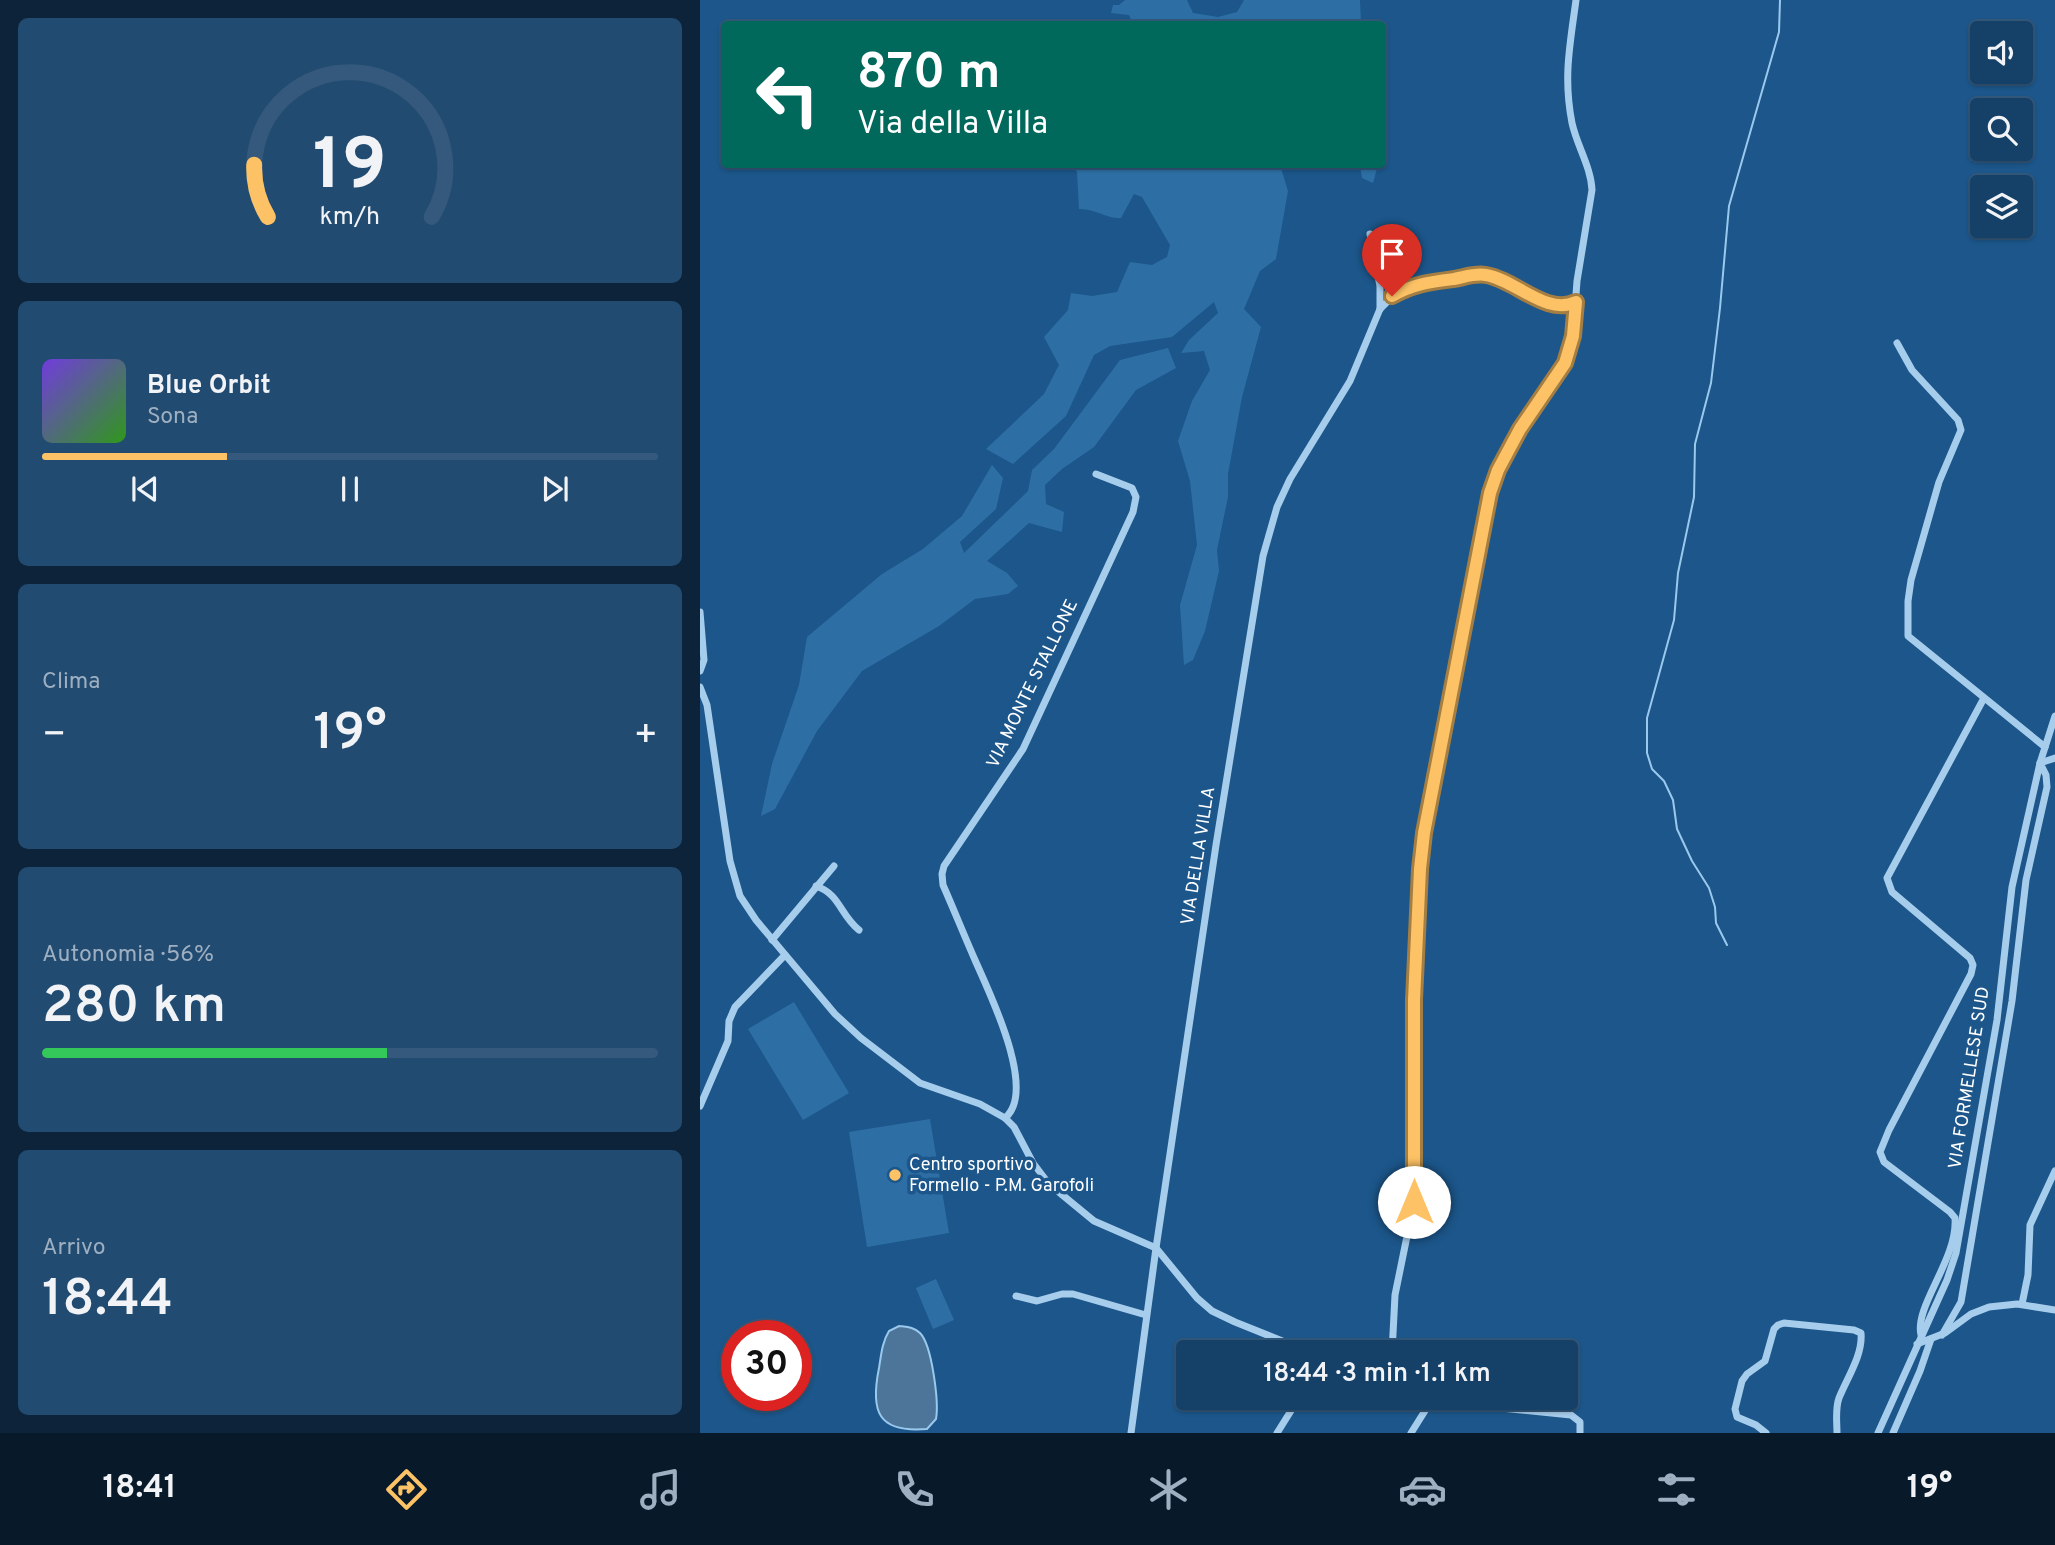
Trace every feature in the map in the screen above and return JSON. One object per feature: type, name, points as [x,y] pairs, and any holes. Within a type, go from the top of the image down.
[{"type":"street","points":[[1393,1340],[1395,1295],[1413,1208],[1414,1000],[1424,833],[1490,493],[1498,470],[1520,429],[1565,363],[1573,336],[1577,281],[1592,190],[1590,175],[1573,125],[1566,83],[1576,0]]},
{"type":"street","name":"VIA DELLA VILLA","points":[[1370,233],[1380,286],[1380,309]]},
{"type":"street","name":"VIA DELLA VILLA","points":[[1132,1433],[1146,1315],[1216,845],[1263,556],[1280,498],[1350,381],[1380,309],[1392,296],[1413,285],[1479,274],[1496,278],[1553,304],[1564,306],[1576,302]]},
{"type":"street","points":[[1897,343],[1912,370],[1958,420],[1961,430],[1939,482],[1912,580],[1908,596],[1907,633],[1913,642],[2045,747]]},
{"type":"street","name":"VIA MONTE STALLONE","points":[[1005,1118],[1013,1111],[1015,1102],[1008,1038],[943,885],[942,874],[944,866],[1023,750],[1133,512],[1136,499],[1134,490],[1096,474]]},
{"type":"street","points":[[700,612],[704,662],[700,671]]},
{"type":"street","points":[[700,687],[707,705],[734,878],[744,904],[848,1027],[912,1078],[929,1087],[980,1104],[1005,1118],[1016,1130],[1040,1174],[1083,1213],[1108,1229],[1156,1248],[1197,1298],[1212,1311],[1280,1340]]},
{"type":"street","points":[[1921,1335],[1919,1321],[1946,1264],[1955,1220],[1950,1212],[1883,1160],[1880,1150],[1971,974],[1973,965],[1970,958],[1892,892],[1887,878],[1984,698]]},
{"type":"street","name":"VIA FORMELLESE SUD","points":[[1878,1433],[1948,1276],[1963,1222],[1997,1020],[2012,887],[2040,763],[2055,716]]},
{"type":"street","points":[[1941,1335],[1960,1306],[1977,1211],[2014,989],[2026,880],[2047,787],[2046,775],[2040,763],[2055,758]]},
{"type":"street","points":[[772,940],[834,866]]},
{"type":"street","points":[[816,886],[832,894],[846,918],[859,930]]},
{"type":"street","points":[[700,1106],[728,1041],[729,1021],[735,1007],[785,955]]},
{"type":"street","points":[[2022,1304],[2029,1269],[2029,1225],[2055,1171]]},
{"type":"street","points":[[1016,1296],[1037,1301],[1073,1294],[1146,1315]]},
{"type":"street","points":[[1917,1344],[1941,1335],[1979,1310],[2022,1304],[2055,1310]]},
{"type":"street","points":[[1766,1433],[1756,1425],[1737,1417],[1735,1409],[1744,1378],[1765,1361],[1775,1327],[1786,1323],[1854,1329],[1861,1333],[1862,1339],[1853,1368],[1838,1404],[1837,1433]]},
{"type":"street","points":[[1893,1433],[1931,1339]]},
{"type":"street","points":[[1278,1433],[1292,1410]]},
{"type":"street","points":[[1411,1433],[1425,1410]]},
{"type":"street","points":[[1524,1410],[1572,1415],[1580,1422],[1580,1433]]},
{"type":"shaded area","points":[[1125,0],[1187,0],[1193,13],[1218,17],[1237,12],[1244,0],[1360,0],[1361,21],[1132,21],[1129,15],[1111,13],[1113,5],[1119,5]]},
{"type":"shaded area","points":[[1074,168],[1281,168],[1288,191],[1276,259],[1260,271],[1244,309],[1261,327],[1242,397],[1228,474],[1228,497],[1217,550],[1219,571],[1205,631],[1193,660],[1184,665],[1180,605],[1197,545],[1190,481],[1178,441],[1192,401],[1210,370],[1204,351],[1181,353],[1189,340],[1218,313],[1214,302],[1172,337],[1110,346],[1094,355],[1066,416],[1013,464],[986,449],[1044,394],[1059,365],[1044,337],[1068,310],[1071,293],[1092,296],[1117,292],[1130,262],[1152,265],[1167,257],[1170,245],[1142,197],[1134,194],[1121,218],[1079,209],[1077,172]]},
{"type":"shaded area","points":[[1360,168],[1377,168],[1373,183],[1362,178]]},
{"type":"shaded area","points":[[1168,348],[1176,368],[1136,390],[1094,447],[1062,469],[1045,485],[1046,504],[1064,512],[1062,532],[1029,523],[987,561],[1007,573],[1018,586],[1008,594],[975,599],[939,626],[862,671],[817,731],[775,809],[761,816],[772,764],[799,685],[807,637],[882,574],[923,549],[962,516],[992,465],[1003,478],[996,509],[960,542],[964,553],[1028,491],[1032,470],[1054,449],[1120,360]]},
{"type":"shaded area","points":[[794,1002],[849,1093],[803,1120],[748,1029]]},
{"type":"shaded area","points":[[930,1119],[949,1233],[867,1247],[849,1132]]},
{"type":"shaded area","points":[[936,1279],[954,1320],[933,1329],[916,1288]]},
{"type":"shaded area","points":[[899,1326],[918,1331],[928,1349],[934,1374],[937,1411],[936,1419],[927,1429],[910,1429],[888,1423],[877,1408],[876,1383],[883,1344],[889,1331]]},
{"type":"waterway","points":[[1727,945],[1716,923],[1715,907],[1709,888],[1677,829],[1673,800],[1664,781],[1652,769],[1647,753],[1647,718],[1674,620],[1678,573],[1694,497],[1695,444],[1711,383],[1729,206],[1779,32],[1780,0]]},
{"type":"place","name":"Centro sportivo Formello - P.M. Garofoli","points":[[895,1175]]},
{"type":"route","points":[[1392,296],[1419,283],[1479,274],[1496,278],[1553,304],[1564,306],[1576,302],[1573,336],[1565,363],[1520,429],[1498,470],[1486,505],[1467,617],[1424,833],[1414,1000],[1414,1202]]}]
